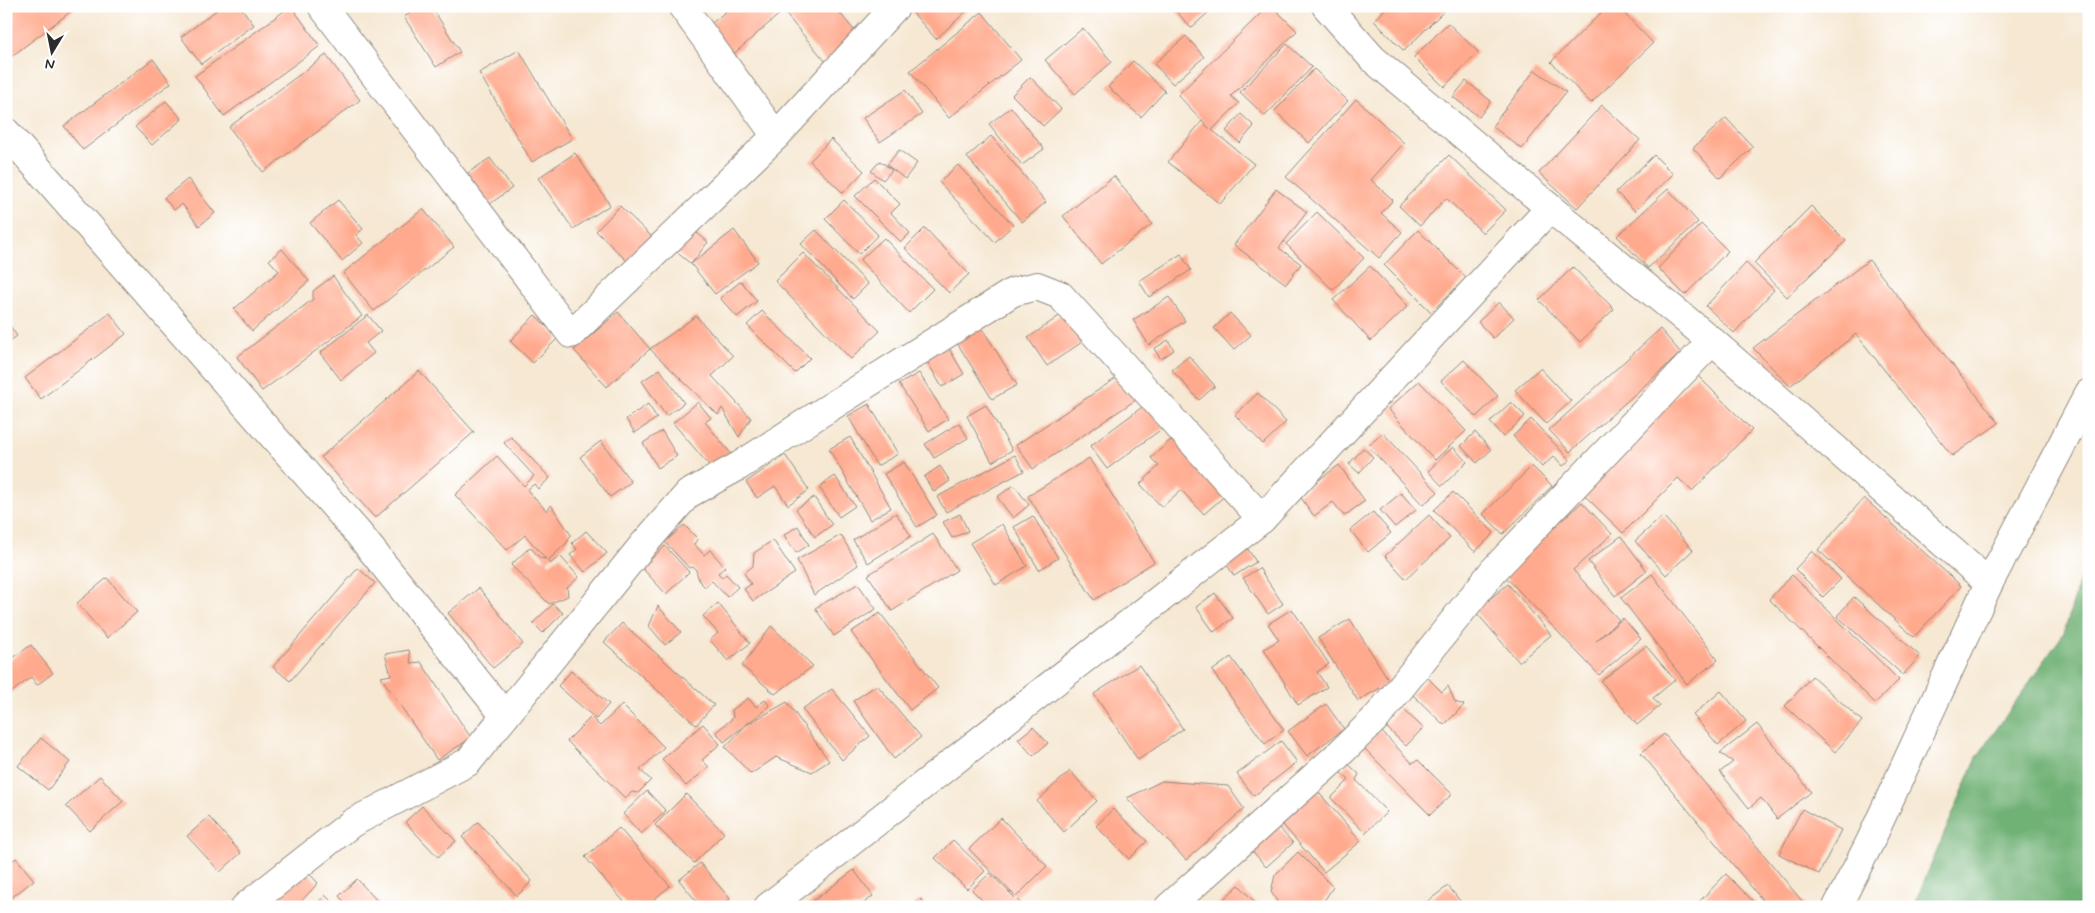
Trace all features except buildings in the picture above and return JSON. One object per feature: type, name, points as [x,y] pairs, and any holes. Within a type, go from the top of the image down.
[{"type":"street","points":[[322,6],[571,334],[776,136],[896,6]]},
{"type":"street","points":[[682,6],[776,136]]},
{"type":"street","points":[[1326,6],[1373,59],[1712,341],[1989,583]]},
{"type":"street","points":[[6,132],[358,533],[505,716]]},
{"type":"street","points":[[768,907],[1262,519],[1550,208]]},
{"type":"street","points":[[245,907],[352,823],[468,762],[642,545],[688,494],[739,466],[1013,292],[1037,286],[1060,295],[1262,519]]},
{"type":"street","points":[[1169,907],[1334,759],[1378,716],[1494,570],[1712,341]]},
{"type":"street","points":[[1837,907],[1870,842],[1989,583],[2089,393]]},
{"type":"green space","points":[[2089,549],[2089,907],[1913,907],[1977,757],[2064,633]]}]
